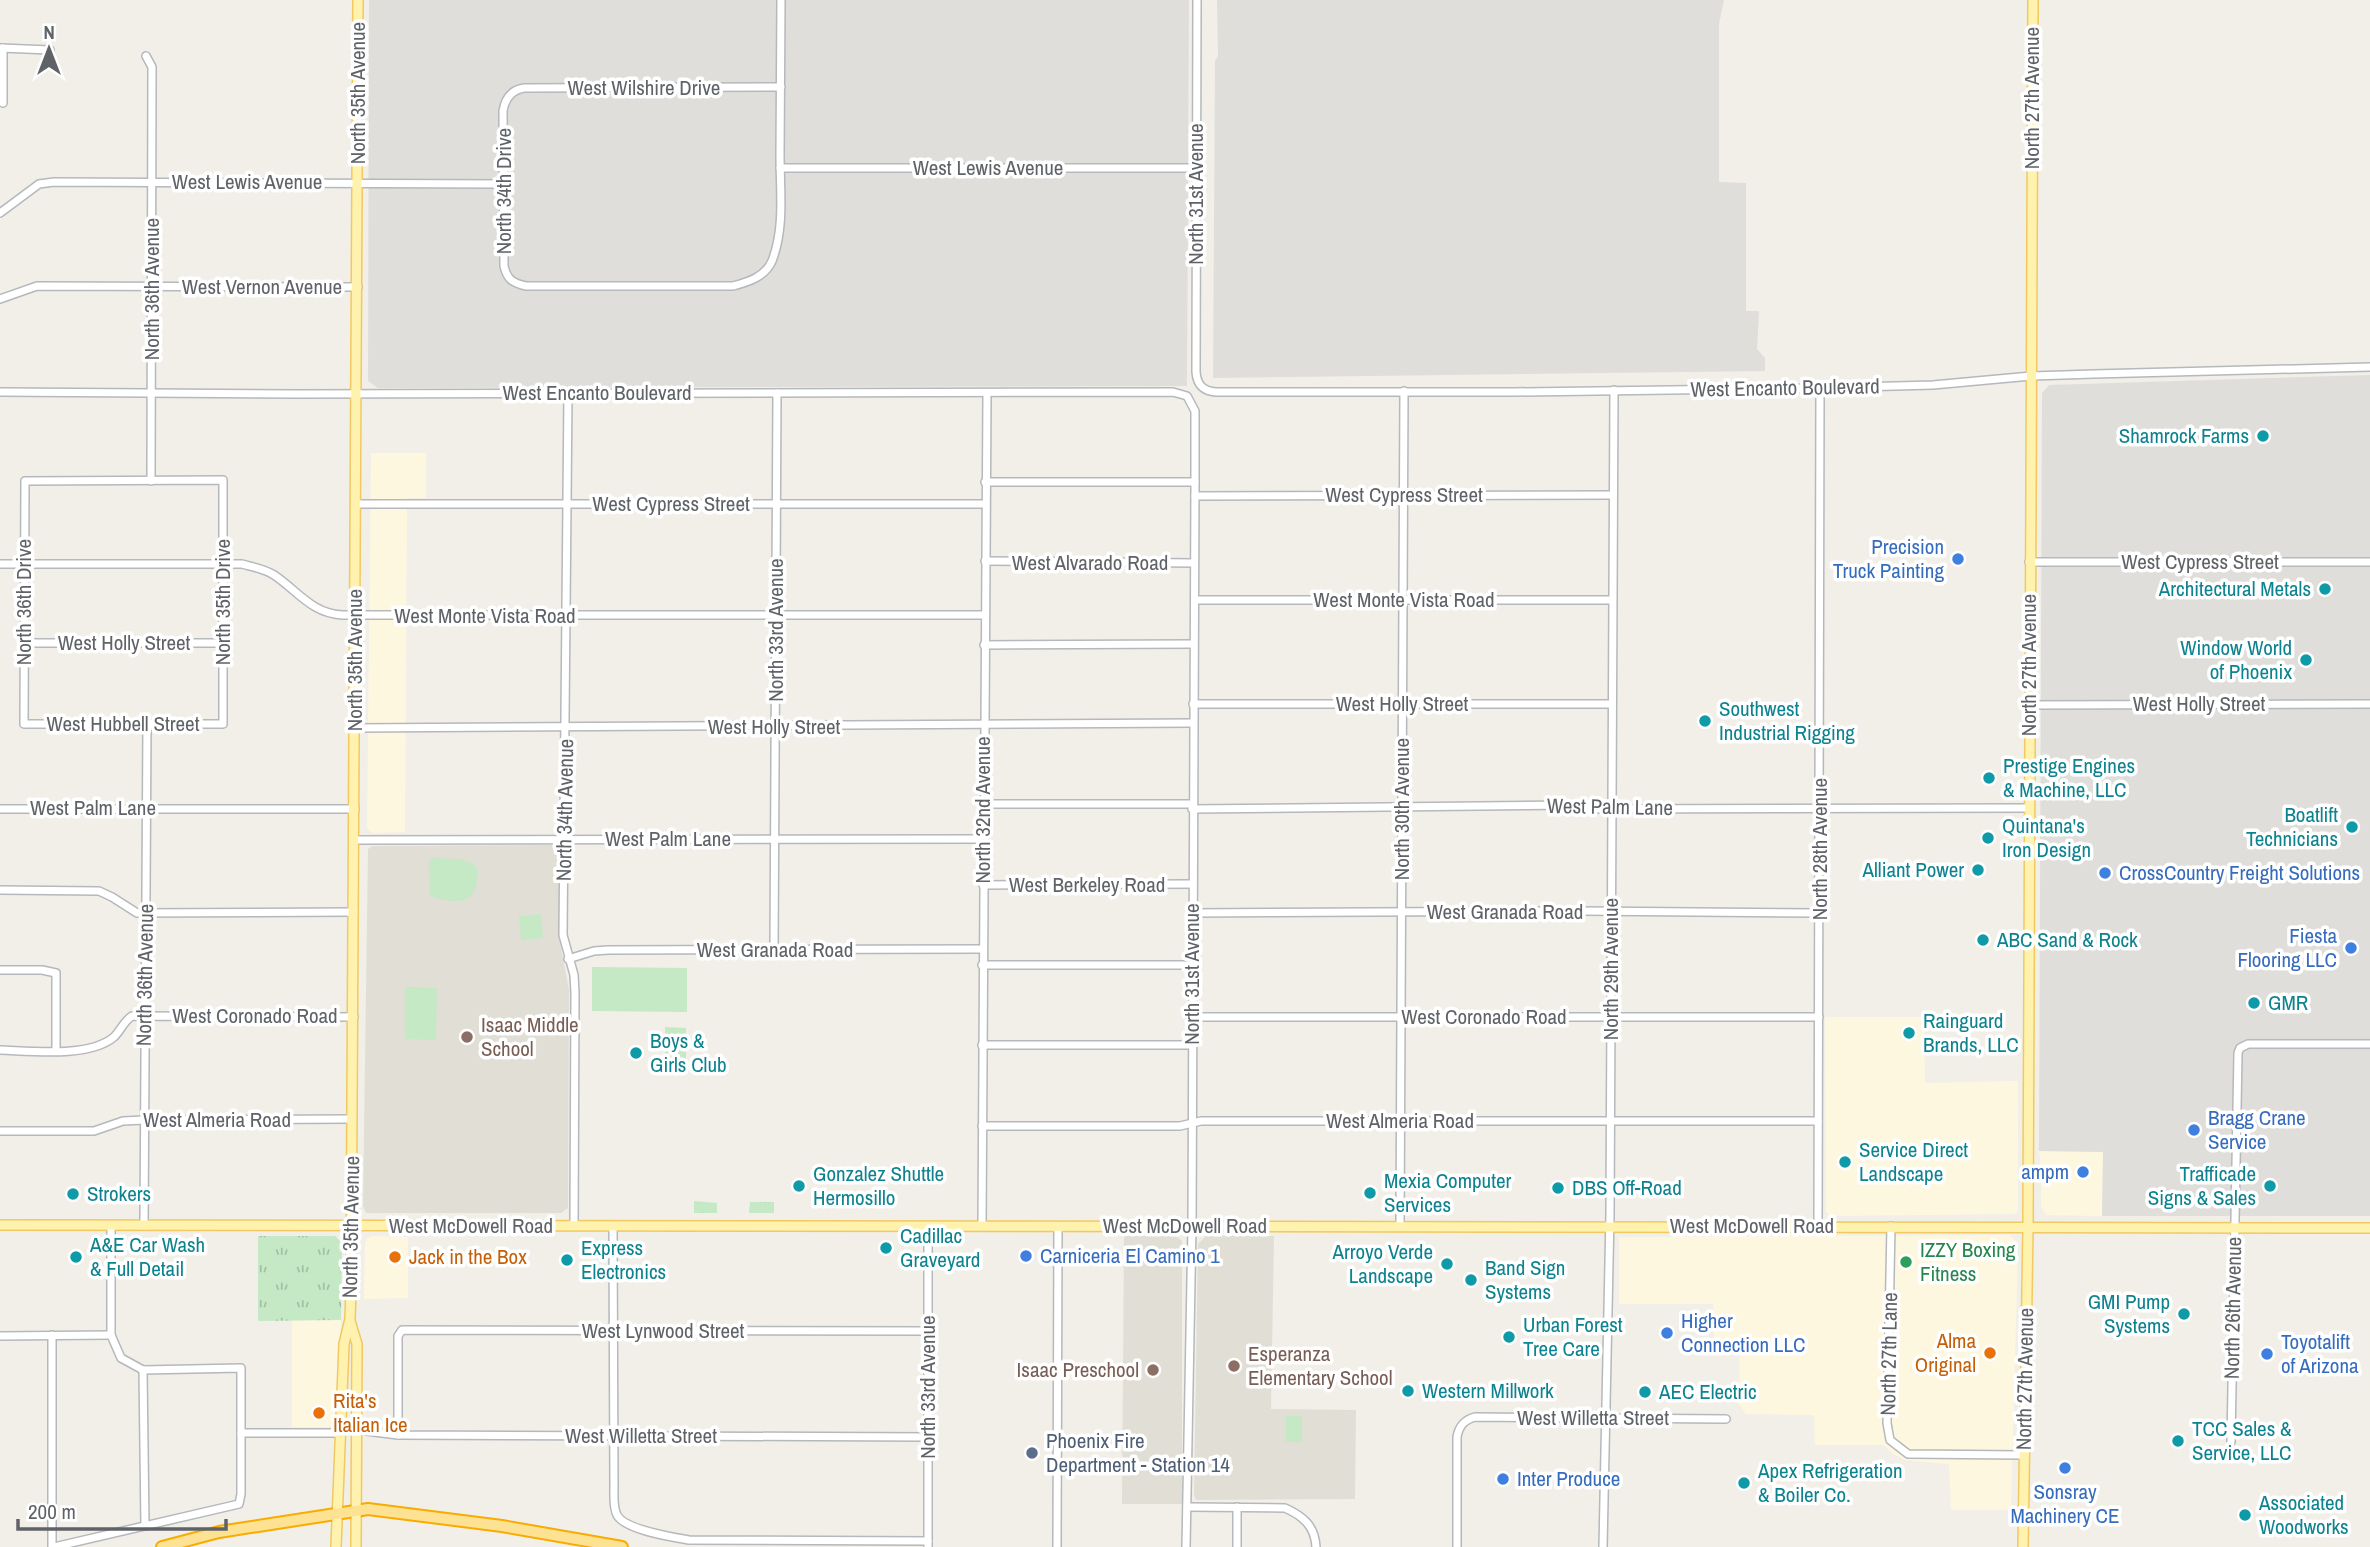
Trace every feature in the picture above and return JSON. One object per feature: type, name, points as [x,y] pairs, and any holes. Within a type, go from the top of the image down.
[{"type":"highway","points":[[162,1547],[219,1532],[336,1518],[356,1510],[368,1509],[502,1526],[622,1547]]},
{"type":"main road","name":"North 35th Avenue","points":[[336,1547],[344,1344],[350,1319],[354,1017],[358,0]]},
{"type":"main road","name":"North 27th Avenue","points":[[2021,1545],[2028,1226],[2032,0]]},
{"type":"main road","name":"West McDowell Road","points":[[0,1225],[2370,1228]]},
{"type":"main road","name":"North 35th Avenue","points":[[350,1319],[357,1344],[356,1547]]},
{"type":"street","points":[[780,168],[781,0]]},
{"type":"street","name":"North 31st Avenue","points":[[1197,0],[1196,372],[1200,386]]},
{"type":"street","points":[[3,103],[2,48],[50,50]]},
{"type":"street","name":"North 36th Avenue","points":[[146,56],[152,67],[151,481]]},
{"type":"street","name":"West Wilshire Drive","points":[[509,95],[524,88],[781,87]]},
{"type":"street","name":"North 34th Drive","points":[[509,95],[503,111],[504,265],[506,276],[514,284],[733,286],[754,280],[771,264],[780,229],[780,168]]},
{"type":"street","name":"West Lewis Avenue","points":[[780,168],[1196,167]]},
{"type":"street","name":"West Lewis Avenue","points":[[0,213],[39,184],[152,181],[504,184]]},
{"type":"street","name":"West Vernon Avenue","points":[[0,299],[37,286],[358,287]]},
{"type":"street","name":"West Encanto Boulevard","points":[[1200,386],[1216,392],[1820,388],[1933,385],[2031,376],[2370,367]]},
{"type":"street","name":"North 28th Avenue","points":[[1818,1226],[1820,388]]},
{"type":"street","name":"North 29th Avenue","points":[[1603,1547],[1611,1017],[1614,390]]},
{"type":"street","name":"North 30th Avenue","points":[[1400,1226],[1404,391]]},
{"type":"street","name":"West Encanto Boulevard","points":[[0,393],[1173,392],[1183,394],[1192,401]]},
{"type":"street","name":"North 34th Avenue","points":[[568,393],[564,935],[574,975],[575,993],[574,1226]]},
{"type":"street","name":"North 33rd Avenue","points":[[774,950],[777,393]]},
{"type":"street","name":"North 32nd Avenue","points":[[982,1226],[982,839],[987,393]]},
{"type":"street","name":"North 31st Avenue","points":[[1186,1547],[1192,1226],[1195,411],[1192,401]]},
{"type":"street","name":"North 35th Drive","points":[[151,481],[223,480],[223,723]]},
{"type":"street","name":"North 36th Drive","points":[[24,724],[25,481],[151,481]]},
{"type":"street","points":[[985,482],[1195,482]]},
{"type":"street","name":"West Cypress Street","points":[[1195,496],[1613,495]]},
{"type":"street","name":"West Cypress Street","points":[[356,504],[985,505]]},
{"type":"street","name":"West Alvarado Road","points":[[985,561],[1194,563]]},
{"type":"street","name":"West Cypress Street","points":[[2029,562],[2370,562]]},
{"type":"street","name":"West Monte Vista Road","points":[[0,564],[242,564],[267,571],[320,610],[336,615],[355,616],[985,615]]},
{"type":"street","name":"West Monte Vista Road","points":[[1195,600],[1612,600]]},
{"type":"street","name":"West Holly Street","points":[[24,643],[223,643]]},
{"type":"street","points":[[984,645],[1193,643]]},
{"type":"street","name":"West Holly Street","points":[[1193,704],[1612,704]]},
{"type":"street","name":"West Holly Street","points":[[2029,705],[2370,704]]},
{"type":"street","name":"West Hubbell Street","points":[[24,724],[223,723]]},
{"type":"street","name":"West Holly Street","points":[[355,728],[1193,723]]},
{"type":"street","name":"North 36th Avenue","points":[[144,1226],[147,724]]},
{"type":"street","name":"West Palm Lane","points":[[983,804],[1402,808],[1573,805],[1612,808],[2029,808]]},
{"type":"street","name":"West Palm Lane","points":[[0,809],[355,809]]},
{"type":"street","name":"West Palm Lane","points":[[355,840],[982,839]]},
{"type":"street","name":"West Berkeley Road","points":[[982,885],[1192,884]]},
{"type":"street","points":[[0,890],[99,891],[136,912],[354,912]]},
{"type":"street","name":"West Granada Road","points":[[1192,913],[1819,913]]},
{"type":"street","name":"West Granada Road","points":[[568,959],[584,953],[608,950],[983,949]]},
{"type":"street","points":[[982,965],[1192,965]]},
{"type":"street","points":[[0,970],[42,970],[56,973],[57,1051]]},
{"type":"street","name":"West Coronado Road","points":[[0,1050],[57,1051],[96,1046],[113,1037],[132,1016],[354,1017]]},
{"type":"street","name":"West Coronado Road","points":[[1192,1017],[1819,1017]]},
{"type":"street","name":"North 26th Avenue","points":[[2231,1442],[2238,1053],[2248,1044],[2370,1044]]},
{"type":"street","points":[[982,1045],[1192,1045]]},
{"type":"street","name":"West Almeria Road","points":[[0,1131],[94,1131],[123,1121],[144,1120],[352,1119]]},
{"type":"street","name":"West Almeria Road","points":[[982,1126],[1180,1126],[1201,1121],[1818,1121]]},
{"type":"street","points":[[52,1335],[53,1547],[239,1504],[241,1368],[143,1370],[121,1358],[111,1335],[111,1226]]},
{"type":"street","points":[[613,1226],[615,1510],[618,1518],[624,1523],[689,1540],[928,1544]]},
{"type":"street","name":"North 33rd Avenue","points":[[928,1226],[928,1544]]},
{"type":"street","points":[[1057,1547],[1058,1226]]},
{"type":"street","name":"North 27th Lane","points":[[1891,1226],[1887,1423],[1890,1440],[1908,1454],[2023,1455]]},
{"type":"street","name":"West Lynwood Street","points":[[398,1435],[399,1332],[402,1330],[928,1331]]},
{"type":"street","points":[[0,1336],[111,1335]]},
{"type":"street","points":[[143,1370],[145,1526]]},
{"type":"street","name":"West Willetta Street","points":[[1457,1547],[1457,1437],[1462,1424],[1475,1417],[1726,1419]]},
{"type":"street","name":"West Willetta Street","points":[[357,1425],[366,1431],[398,1435],[928,1437]]},
{"type":"street","points":[[241,1433],[340,1433]]},
{"type":"street","points":[[1187,1507],[1285,1508],[1310,1525],[1316,1547]]},
{"type":"street","points":[[1237,1507],[1237,1547]]},
{"type":"shaded area","points":[[369,0],[1189,0],[1187,386],[378,388],[368,381]]},
{"type":"shaded area","points":[[1217,0],[1724,0],[1719,24],[1719,182],[1746,183],[1746,311],[1759,311],[1757,349],[1765,358],[1765,371],[1213,378]]},
{"type":"shaded area","points":[[2370,375],[2370,1216],[2102,1216],[2103,1152],[2039,1151],[2042,393],[2049,385]]},
{"type":"shaded area","points":[[371,453],[426,453],[426,498],[407,498],[405,832],[372,833],[367,828]]},
{"type":"shaded area","name":"Isaac Middle School","points":[[552,845],[559,850],[559,938],[569,990],[568,1208],[561,1213],[366,1213],[363,1206],[368,849],[372,846]]},
{"type":"shaded area","points":[[1825,1017],[1924,1017],[1925,1083],[2018,1081],[2018,1210],[2015,1214],[1831,1216],[1826,1212]]},
{"type":"shaded area","points":[[2039,1151],[2103,1152],[2102,1216],[2046,1215],[2041,1207]]},
{"type":"shaded area","name":"Esperanza Elementary School","points":[[1207,1235],[1274,1236],[1271,1409],[1356,1410],[1355,1499],[1196,1500],[1198,1244]]},
{"type":"shaded area","points":[[2010,1235],[2018,1244],[2011,1510],[1951,1510],[1949,1464],[1905,1460],[1884,1445],[1815,1445],[1814,1415],[1746,1414],[1732,1395],[1739,1388],[1740,1347],[1716,1345],[1713,1304],[1619,1304],[1619,1237]]},
{"type":"shaded area","points":[[372,1236],[408,1237],[408,1298],[364,1299],[365,1244],[366,1239]]},
{"type":"shaded area","name":"Isaac Preschool","points":[[1124,1236],[1176,1236],[1182,1241],[1182,1504],[1122,1504]]},
{"type":"shaded area","points":[[292,1320],[341,1320],[336,1422],[330,1427],[292,1427]]},
{"type":"green space","points":[[432,858],[459,859],[473,863],[478,874],[475,888],[467,899],[454,901],[430,896],[429,863]]},
{"type":"green space","points":[[541,914],[543,938],[521,940],[519,916]]},
{"type":"green space","points":[[592,967],[687,968],[687,1012],[592,1011]]},
{"type":"green space","points":[[405,987],[437,988],[436,1040],[405,1039]]},
{"type":"green space","points":[[665,1027],[686,1028],[686,1059],[665,1058]]},
{"type":"green space","points":[[694,1201],[717,1203],[717,1213],[694,1213]]},
{"type":"green space","points":[[750,1202],[774,1202],[774,1213],[749,1213]]},
{"type":"green space","points":[[258,1236],[335,1236],[342,1243],[341,1320],[258,1321]]},
{"type":"green space","points":[[1286,1416],[1302,1416],[1302,1442],[1286,1442]]},
{"type":"place","name":"Shamrock Farms","points":[[2263,436]]},
{"type":"place","name":"Precision Truck Painting","points":[[1958,559]]},
{"type":"place","name":"Architectural Metals","points":[[2325,589]]},
{"type":"place","name":"Window World of Phoenix","points":[[2306,660]]},
{"type":"place","name":"Southwest Industrial Rigging","points":[[1705,721]]},
{"type":"place","name":"Prestige Engines & Machine, LLC","points":[[1989,778]]},
{"type":"place","name":"Boatlift Technicians","points":[[2352,827]]},
{"type":"place","name":"Quintana's Iron Design","points":[[1988,838]]},
{"type":"place","name":"Alliant Power","points":[[1978,870]]},
{"type":"place","name":"CrossCountry Freight Solutions","points":[[2105,873]]},
{"type":"place","name":"ABC Sand & Rock","points":[[1983,940]]},
{"type":"place","name":"Fiesta Flooring LLC","points":[[2351,948]]},
{"type":"place","name":"GMR","points":[[2254,1003]]},
{"type":"place","name":"Rainguard Brands, LLC","points":[[1909,1033]]},
{"type":"place","name":"Isaac Middle School","points":[[467,1037]]},
{"type":"place","name":"Boys & Girls Club","points":[[636,1053]]},
{"type":"place","name":"Bragg Crane Service","points":[[2194,1130]]},
{"type":"place","name":"Service Direct Landscape","points":[[1845,1162]]},
{"type":"place","name":"ampm","points":[[2083,1172]]},
{"type":"place","name":"Gonzalez Shuttle Hermosillo","points":[[799,1186]]},
{"type":"place","name":"Trafficade Signs & Sales","points":[[2270,1186]]},
{"type":"place","name":"DBS Off-Road","points":[[1558,1188]]},
{"type":"place","name":"Mexia Computer Services","points":[[1370,1193]]},
{"type":"place","name":"Strokers","points":[[73,1194]]},
{"type":"place","name":"Cadillac Graveyard","points":[[886,1248]]},
{"type":"place","name":"Carniceria El Camino 1","points":[[1026,1256]]},
{"type":"place","name":"A&E Car Wash & Full Detail","points":[[76,1257]]},
{"type":"place","name":"Jack in the Box","points":[[395,1257]]},
{"type":"place","name":"Express Electronics","points":[[567,1260]]},
{"type":"place","name":"IZZY Boxing Fitness","points":[[1906,1262]]},
{"type":"place","name":"Arroyo Verde Landscape","points":[[1447,1264]]},
{"type":"place","name":"Band Sign Systems","points":[[1471,1280]]},
{"type":"place","name":"GMI Pump Systems","points":[[2184,1314]]},
{"type":"place","name":"Higher Connection LLC","points":[[1667,1333]]},
{"type":"place","name":"Urban Forest Tree Care","points":[[1509,1337]]},
{"type":"place","name":"Alma Original","points":[[1990,1353]]},
{"type":"place","name":"Toyotalift of Arizona","points":[[2267,1354]]},
{"type":"place","name":"Esperanza Elementary School","points":[[1234,1366]]},
{"type":"place","name":"Isaac Preschool","points":[[1153,1370]]},
{"type":"place","name":"Western Millwork","points":[[1408,1391]]},
{"type":"place","name":"AEC Electric","points":[[1645,1392]]},
{"type":"place","name":"Rita's Italian Ice","points":[[319,1413]]},
{"type":"place","name":"TCC Sales & Service, LLC","points":[[2178,1441]]},
{"type":"place","name":"Phoenix Fire Department - Station 14","points":[[1032,1453]]},
{"type":"place","name":"Sonsray Machinery CE","points":[[2065,1468]]},
{"type":"place","name":"Inter Produce","points":[[1503,1479]]},
{"type":"place","name":"Apex Refrigeration & Boiler Co.","points":[[1744,1483]]},
{"type":"place","name":"Associated Woodworks","points":[[2245,1515]]}]
